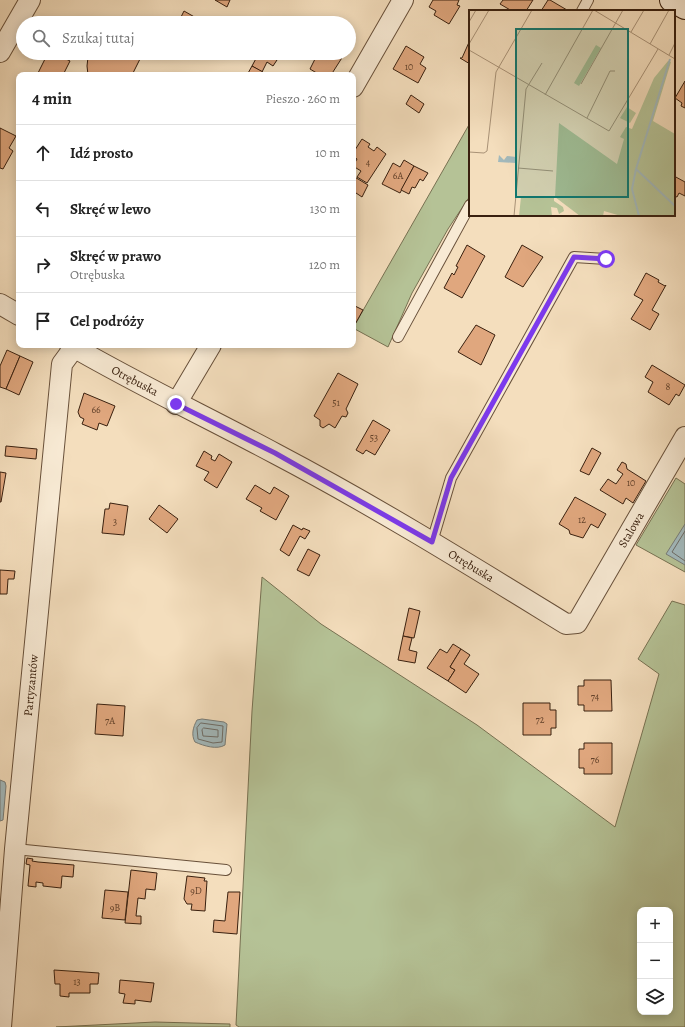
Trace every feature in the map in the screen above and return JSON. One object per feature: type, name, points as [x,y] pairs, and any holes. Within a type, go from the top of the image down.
[{"type":"main road","points":[[671,0],[685,8]]},
{"type":"street","points":[[21,16],[30,0]]},
{"type":"street","points":[[356,82],[403,0]]},
{"type":"street","points":[[0,52],[16,24]]},
{"type":"street","points":[[0,304],[16,313]]},
{"type":"street","name":"Partyzantów","points":[[1,1027],[15,849],[62,364],[72,348]]},
{"type":"street","name":"Otrębuska","points":[[77,348],[176,404],[275,453],[432,542],[566,624],[577,623]]},
{"type":"street","points":[[176,404],[209,348]]},
{"type":"street","name":"Stalowa","points":[[577,623],[685,437]]},
{"type":"lane","points":[[583,10],[588,0]]},
{"type":"lane","points":[[398,337],[469,207]]},
{"type":"lane","points":[[432,542],[451,478],[574,257],[606,259]]},
{"type":"lane","points":[[15,849],[226,870]]},
{"type":"green space","points":[[469,125],[469,198],[448,229],[412,293],[388,347],[356,330],[356,323]]},
{"type":"green space","points":[[676,478],[685,484],[685,572],[636,545]]},
{"type":"green space","points":[[262,577],[321,624],[477,725],[615,827],[659,674],[638,659],[672,601],[685,605],[685,1027],[239,1027],[236,1025],[252,711]]},
{"type":"green space","points":[[155,1022],[230,1024],[230,1027],[56,1027]]},
{"type":"water","points":[[685,524],[685,565],[666,554]]},
{"type":"water","points":[[202,719],[224,722],[227,724],[225,745],[214,747],[195,742],[193,737],[194,728],[197,720]]},
{"type":"water","points":[[0,780],[5,782],[6,786],[3,820],[0,821]]},
{"type":"building","points":[[215,0],[230,0],[227,7]]},
{"type":"building","points":[[433,0],[459,0],[457,5],[460,6],[449,24],[434,15],[436,11],[429,7]]},
{"type":"building","points":[[503,0],[533,0],[527,10],[510,10],[500,4]]},
{"type":"building","points":[[548,0],[550,0],[567,10],[542,10]]},
{"type":"building","points":[[184,11],[193,16],[182,16]]},
{"type":"building","points":[[469,42],[469,63],[460,58],[462,58]]},
{"type":"building","points":[[406,46],[424,57],[420,64],[426,68],[418,83],[393,69]]},
{"type":"building","points":[[44,60],[70,61],[64,72],[38,72]]},
{"type":"building","points":[[88,60],[140,60],[134,72],[88,72]]},
{"type":"building","points":[[255,60],[277,60],[273,66],[267,62],[262,72],[252,66]]},
{"type":"building","points":[[314,60],[341,60],[333,72],[315,72],[310,69]]},
{"type":"building","points":[[252,66],[263,72],[249,72]]},
{"type":"building","points":[[685,81],[685,108],[681,106],[682,103],[675,98]]},
{"type":"building","points":[[411,95],[424,104],[419,113],[406,104]]},
{"type":"building","points":[[0,128],[16,136],[9,148],[13,151],[3,169],[0,168]]},
{"type":"building","points":[[362,139],[370,144],[368,147],[374,151],[377,147],[386,154],[367,183],[357,177],[361,171],[356,168],[356,148]]},
{"type":"building","points":[[404,160],[414,166],[400,193],[382,184],[393,163],[400,167]]},
{"type":"building","points":[[414,166],[428,173],[423,181],[420,179],[415,188],[412,187],[409,194],[401,190]]},
{"type":"building","points":[[675,177],[685,182],[685,196],[679,193],[677,197],[675,196]]},
{"type":"building","points":[[356,178],[368,185],[362,197],[356,193]]},
{"type":"building","points":[[467,245],[485,256],[462,298],[444,288],[452,273],[454,275],[458,267],[456,266]]},
{"type":"building","points":[[522,245],[543,257],[523,287],[505,277]]},
{"type":"building","points":[[646,273],[659,280],[658,282],[665,286],[666,285],[652,310],[659,314],[650,330],[631,319],[643,300],[634,295]]},
{"type":"building","points":[[356,306],[363,310],[356,323]]},
{"type":"building","points":[[476,325],[495,335],[481,365],[458,352]]},
{"type":"building","points":[[7,350],[20,356],[6,389],[0,387],[0,366]]},
{"type":"building","points":[[20,356],[33,362],[19,395],[6,389]]},
{"type":"building","points":[[652,365],[685,385],[679,396],[676,394],[669,405],[648,392],[653,382],[645,377]]},
{"type":"building","points":[[338,373],[358,384],[346,409],[348,413],[346,417],[342,416],[335,428],[329,424],[323,428],[320,426],[320,420],[314,416]]},
{"type":"building","points":[[84,393],[115,406],[107,426],[99,423],[97,430],[82,424],[84,419],[80,417],[78,412]]},
{"type":"building","points":[[373,420],[390,430],[375,455],[366,450],[363,454],[356,450]]},
{"type":"building","points":[[6,446],[37,449],[36,459],[5,456]]},
{"type":"building","points":[[592,448],[601,453],[589,475],[580,471]]},
{"type":"building","points":[[204,451],[212,456],[211,459],[215,461],[219,454],[232,462],[217,488],[204,480],[209,472],[196,466]]},
{"type":"building","points":[[622,462],[626,464],[627,469],[646,481],[633,503],[626,498],[623,504],[600,490],[608,479],[616,484],[623,474],[617,470]]},
{"type":"building","points":[[0,472],[6,473],[1,502],[0,502]]},
{"type":"building","points":[[255,485],[270,494],[274,487],[289,496],[276,520],[260,511],[262,508],[246,499]]},
{"type":"building","points":[[575,497],[606,514],[598,528],[591,524],[583,538],[570,534],[569,530],[559,524]]},
{"type":"building","points":[[110,503],[128,506],[124,535],[102,533],[105,509],[109,509]]},
{"type":"building","points":[[159,505],[178,519],[167,533],[149,519]]},
{"type":"building","points":[[293,525],[302,530],[303,528],[310,531],[305,539],[300,536],[289,556],[280,550]]},
{"type":"building","points":[[308,549],[320,555],[309,576],[297,570]]},
{"type":"building","points":[[0,570],[15,571],[14,579],[8,579],[7,594],[0,594]]},
{"type":"building","points":[[409,608],[420,611],[414,638],[403,636]]},
{"type":"building","points":[[403,636],[412,638],[409,650],[417,652],[415,663],[398,660]]},
{"type":"building","points":[[453,644],[461,649],[450,667],[455,670],[448,681],[427,668],[440,649],[447,653]]},
{"type":"building","points":[[461,649],[470,655],[464,664],[479,674],[466,693],[448,681],[455,670],[450,667]]},
{"type":"building","points":[[584,680],[611,680],[612,711],[584,711],[584,705],[578,705],[578,686],[584,686]]},
{"type":"building","points":[[523,703],[550,703],[550,710],[556,710],[556,728],[551,728],[551,735],[523,735]]},
{"type":"building","points":[[97,704],[125,706],[123,736],[95,734]]},
{"type":"building","points":[[584,743],[612,743],[612,774],[584,774],[584,768],[579,768],[579,749],[584,749]]},
{"type":"building","points":[[27,858],[38,862],[74,865],[73,877],[62,876],[61,888],[43,886],[43,883],[36,882],[36,887],[28,886],[30,865],[26,864]]},
{"type":"building","points":[[131,870],[157,873],[155,890],[146,889],[145,899],[138,898],[136,916],[141,916],[141,924],[125,923]]},
{"type":"building","points":[[187,876],[205,878],[204,881],[207,881],[205,911],[191,910],[192,904],[187,904],[184,899]]},
{"type":"building","points":[[105,890],[128,892],[125,920],[102,918]]},
{"type":"building","points":[[228,892],[240,892],[237,934],[213,932],[214,920],[225,921]]},
{"type":"building","points":[[54,970],[99,973],[98,984],[90,984],[90,993],[69,993],[69,997],[60,996],[60,984],[55,984]]},
{"type":"building","points":[[120,980],[154,983],[151,1002],[135,1000],[135,1004],[123,1003],[125,994],[119,993]]},
{"type":"route","points":[[176,404],[275,453],[432,542],[451,478],[574,257],[606,259]]}]
